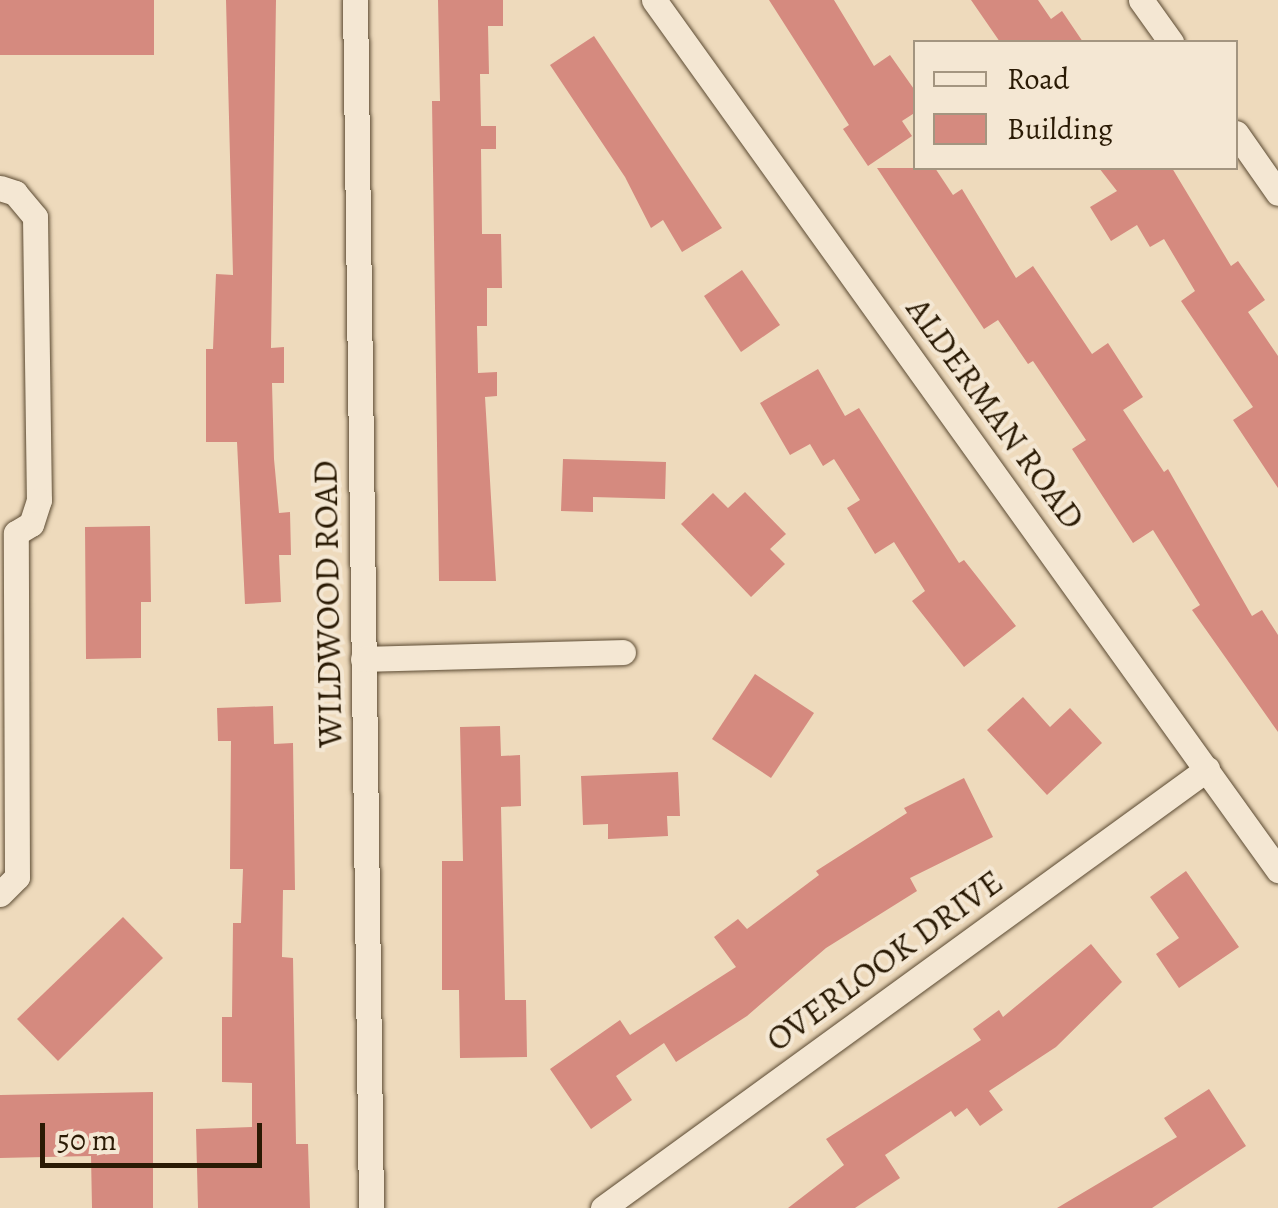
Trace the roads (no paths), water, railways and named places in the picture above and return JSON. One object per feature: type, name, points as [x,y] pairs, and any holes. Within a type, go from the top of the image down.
[{"type":"street","name":"WILDWOOD ROAD","points":[[354,0],[371,1208]]},
{"type":"street","name":"ALDERMAN ROAD","points":[[654,0],[1278,870]]},
{"type":"street","points":[[1141,0],[1170,40]]},
{"type":"street","points":[[1238,136],[1278,193]]},
{"type":"street","points":[[0,188],[14,193],[35,218],[38,500],[31,524],[8,533],[18,877],[0,894]]},
{"type":"street","points":[[363,659],[623,652]]},
{"type":"street","name":"OVERLOOK DRIVE","points":[[602,1208],[1207,769]]}]
